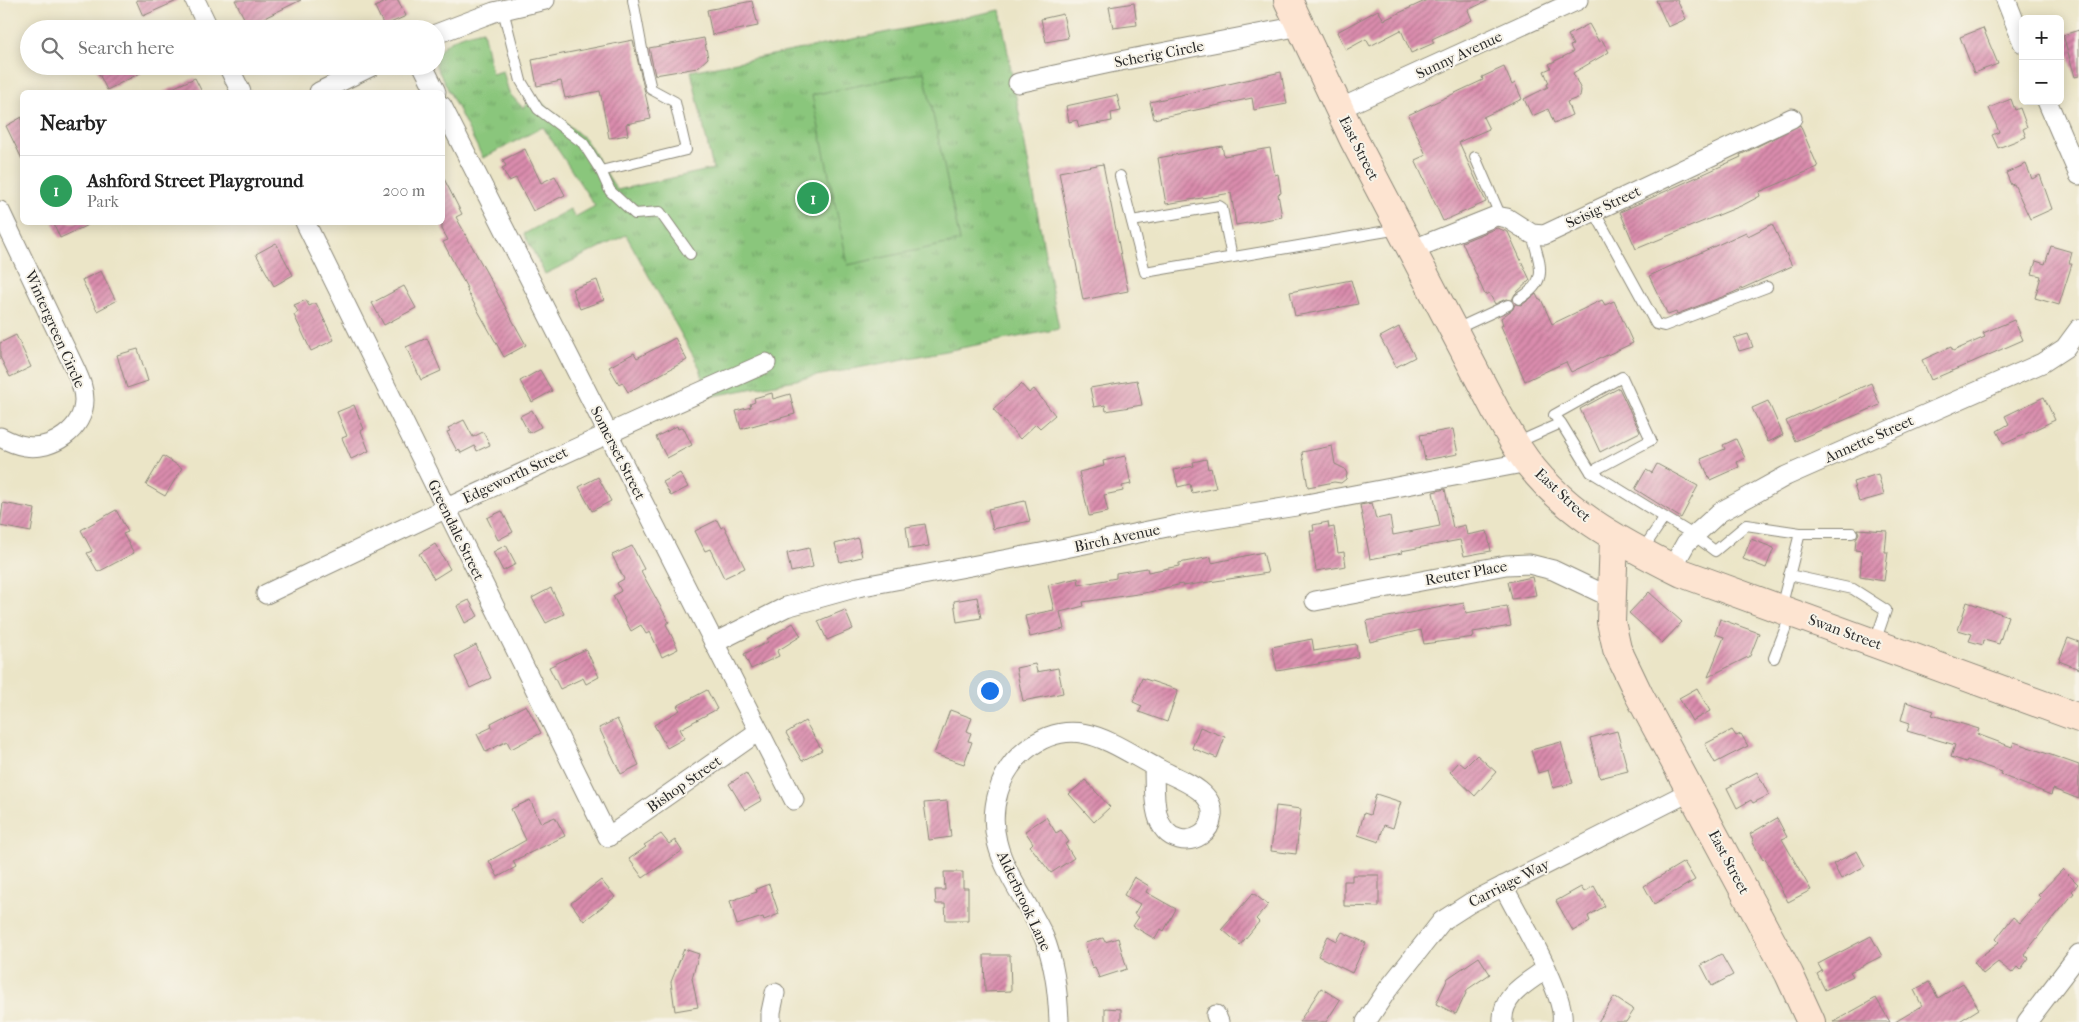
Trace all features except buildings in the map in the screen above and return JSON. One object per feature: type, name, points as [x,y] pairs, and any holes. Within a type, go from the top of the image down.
[{"type":"main road","name":"East Street","points":[[1288,0],[1339,109],[1406,239],[1453,330],[1521,452],[1570,507],[1614,538],[1611,622],[1617,648],[1789,974],[1811,1022]]},
{"type":"main road","name":"Swan Street","points":[[1614,538],[1672,568],[2079,718]]},
{"type":"street","points":[[195,0],[205,20]]},
{"type":"street","points":[[445,31],[502,10],[545,0]]},
{"type":"street","name":"Sunny Avenue","points":[[1339,109],[1578,0]]},
{"type":"street","points":[[2006,0],[2019,34]]},
{"type":"street","name":"Scherig Circle","points":[[1018,83],[1300,26]]},
{"type":"street","points":[[232,75],[240,90]]},
{"type":"street","points":[[323,90],[354,75]]},
{"type":"street","points":[[427,75],[435,90]]},
{"type":"street","points":[[2049,105],[2073,146],[2079,175]]},
{"type":"street","name":"Somerset Street","points":[[445,112],[794,800]]},
{"type":"street","name":"Seisig Street","points":[[1532,234],[1544,235],[1792,118]]},
{"type":"street","name":"Wintergreen Circle","points":[[0,211],[84,389],[81,417],[74,428],[55,442],[42,446],[27,447],[0,437]]},
{"type":"street","points":[[1406,239],[1496,216],[1507,218],[1532,234]]},
{"type":"street","name":"Greendale Street","points":[[306,225],[608,837]]},
{"type":"street","name":"Annette Street","points":[[1672,568],[1686,544],[1720,512],[1786,476],[2042,363],[2065,348],[2079,329]]},
{"type":"street","name":"Edgeworth Street","points":[[266,594],[445,507],[608,432],[766,363]]},
{"type":"street","name":"Birch Avenue","points":[[714,643],[786,607],[858,587],[1040,554],[1178,525],[1296,506],[1521,452]]},
{"type":"street","name":"Reuter Place","points":[[1315,601],[1506,564],[1529,564],[1553,570],[1612,598]]},
{"type":"street","name":"Bishop Street","points":[[608,837],[759,731]]},
{"type":"street","name":"Alderbrook Lane","points":[[1059,1022],[1057,988],[1047,946],[1034,917],[1005,864],[997,842],[996,796],[1004,776],[1017,757],[1034,743],[1054,733],[1077,731],[1097,737],[1154,766]]},
{"type":"street","name":"Carriage Way","points":[[1366,1022],[1393,982],[1442,921],[1470,903],[1691,791]]},
{"type":"street","points":[[1503,886],[1546,969],[1562,1008],[1562,1022]]},
{"type":"street","points":[[2027,1022],[2079,954]]},
{"type":"street","points":[[1503,1022],[1503,1010],[1506,1001],[1513,992],[1546,969]]},
{"type":"street","points":[[771,1022],[775,993]]},
{"type":"lane","points":[[601,170],[686,150],[674,102],[651,89],[633,0]]},
{"type":"lane","points":[[502,10],[520,81],[538,109],[584,143],[601,170],[610,191],[635,214],[660,212],[690,254]]},
{"type":"lane","points":[[1475,157],[1501,217]]},
{"type":"lane","points":[[1120,176],[1145,272],[1232,257],[1406,239]]},
{"type":"lane","points":[[1132,221],[1219,206],[1222,208],[1232,257]]},
{"type":"lane","points":[[1594,211],[1656,324],[1664,326],[1767,287]]},
{"type":"lane","points":[[1519,299],[1532,291],[1540,280],[1540,266],[1532,234]]},
{"type":"lane","points":[[1453,330],[1508,304]]},
{"type":"lane","points":[[1591,472],[1651,440],[1622,377],[1554,415],[1561,423],[1591,472],[1695,536],[1715,551],[1746,524],[1800,533],[1852,533]]},
{"type":"lane","points":[[1521,452],[1561,423]]},
{"type":"lane","points":[[1641,553],[1664,518]]},
{"type":"lane","points":[[1774,658],[1786,611],[1789,575],[1800,533]]},
{"type":"lane","points":[[1789,575],[1853,589],[1886,610],[1875,643]]},
{"type":"green space","points":[[1000,10],[1059,329],[708,397],[700,368],[626,235],[545,274],[524,234],[570,209],[575,217],[595,206],[543,127],[483,158],[441,75],[445,75],[445,45],[463,35],[483,30],[492,74],[503,71],[509,93],[523,108],[534,96],[585,139],[617,190],[713,169],[691,71]]},
{"type":"green space","points":[[924,72],[960,241],[848,265],[812,95]]},
{"type":"place","name":"Ashford Street Playground","points":[[813,198]]}]
